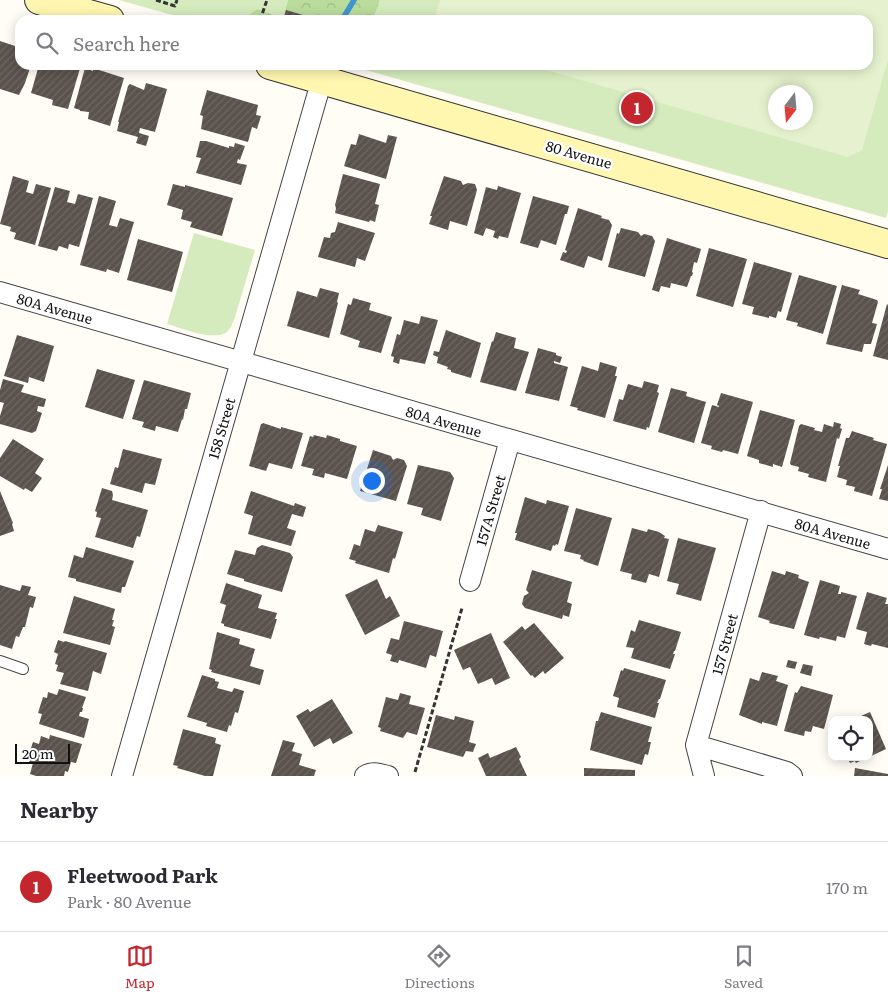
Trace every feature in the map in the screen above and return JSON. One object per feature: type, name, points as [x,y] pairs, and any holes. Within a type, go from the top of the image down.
[{"type":"street","points":[[39,0],[92,15]]},
{"type":"street","name":"80 Avenue","points":[[289,70],[888,244]]},
{"type":"street","name":"158 Street","points":[[122,776],[322,79]]},
{"type":"street","name":"80A Avenue","points":[[0,292],[888,549]]},
{"type":"street","name":"157A Street","points":[[470,581],[510,440]]},
{"type":"street","name":"157 Street","points":[[704,776],[696,745],[761,511]]},
{"type":"street","points":[[696,745],[787,772],[792,776]]},
{"type":"street","points":[[365,776],[369,773],[388,776]]},
{"type":"lane","points":[[0,661],[23,668]]},
{"type":"path","points":[[156,0],[175,6],[178,0]]},
{"type":"path","points":[[262,15],[267,0]]},
{"type":"path","points":[[414,772],[462,608]]},
{"type":"green space","points":[[119,0],[288,0],[284,15],[274,15],[257,9],[249,15],[172,15]]},
{"type":"green space","points":[[288,0],[380,0],[375,15],[284,15]]},
{"type":"green space","points":[[380,0],[888,0],[888,211],[886,218],[366,70],[873,70],[873,15],[375,15]]},
{"type":"green space","points":[[440,0],[888,0],[888,60],[862,150],[848,157],[546,70],[873,70],[873,15],[436,15]]},
{"type":"green space","points":[[257,9],[274,15],[249,15]]},
{"type":"green space","points":[[194,233],[255,250],[231,327],[221,335],[206,335],[167,324]]},
{"type":"building","points":[[286,10],[303,15],[284,15]]},
{"type":"building","points":[[0,41],[15,46],[15,70],[29,70],[19,95],[0,89]]},
{"type":"building","points":[[38,70],[80,70],[68,109],[52,105],[53,100],[31,93]]},
{"type":"building","points":[[84,70],[99,70],[124,78],[110,126],[88,119],[89,112],[74,108]]},
{"type":"building","points":[[146,83],[167,89],[155,132],[140,128],[139,133],[149,136],[146,146],[136,143],[138,137],[117,131],[128,86],[130,84],[144,90]]},
{"type":"building","points":[[207,90],[258,105],[256,115],[261,116],[257,129],[252,127],[248,142],[201,129],[203,116],[200,115]]},
{"type":"building","points":[[359,134],[386,143],[388,135],[397,137],[386,179],[344,166],[351,144],[356,145]]},
{"type":"building","points":[[200,141],[229,148],[229,146],[234,147],[235,143],[245,146],[237,163],[247,165],[241,185],[196,173],[201,158],[196,157]]},
{"type":"building","points":[[343,174],[380,184],[375,204],[379,205],[375,222],[335,213],[335,205]]},
{"type":"building","points":[[13,176],[29,181],[26,192],[33,194],[36,184],[51,188],[35,245],[14,239],[16,233],[10,231],[11,227],[0,224]]},
{"type":"building","points":[[444,176],[461,181],[463,185],[468,183],[475,184],[477,190],[467,226],[450,221],[448,230],[429,224]]},
{"type":"building","points":[[173,184],[185,187],[185,185],[233,198],[222,236],[190,227],[192,222],[181,219],[183,210],[167,205]]},
{"type":"building","points":[[498,186],[521,193],[508,238],[499,236],[498,239],[493,237],[495,231],[486,228],[483,236],[474,233],[486,187],[497,190]]},
{"type":"building","points":[[55,187],[70,191],[67,202],[75,204],[78,194],[93,198],[79,247],[69,244],[68,249],[59,246],[57,251],[38,246]]},
{"type":"building","points":[[99,196],[116,201],[109,225],[117,227],[120,218],[134,222],[119,273],[107,269],[106,272],[80,265]]},
{"type":"building","points":[[533,196],[569,206],[556,245],[541,240],[538,248],[520,243]]},
{"type":"building","points":[[578,208],[602,216],[601,218],[609,220],[612,225],[602,261],[588,256],[584,268],[560,260],[563,252],[566,253],[567,251],[565,250]]},
{"type":"building","points":[[338,222],[375,233],[365,261],[357,258],[355,267],[318,257],[324,237],[330,238],[331,233],[335,232]]},
{"type":"building","points":[[621,228],[638,232],[641,236],[644,234],[652,236],[655,241],[645,277],[608,267],[617,233],[619,234]]},
{"type":"building","points":[[667,238],[701,249],[697,263],[694,262],[693,273],[687,287],[671,283],[670,288],[661,286],[659,292],[652,290]]},
{"type":"building","points":[[138,239],[183,252],[172,292],[127,280]]},
{"type":"building","points":[[709,248],[747,259],[733,307],[696,296]]},
{"type":"building","points":[[754,262],[792,273],[781,312],[778,311],[776,318],[752,314],[754,307],[742,304]]},
{"type":"building","points":[[799,275],[837,286],[823,334],[797,326],[798,323],[786,320]]},
{"type":"building","points":[[842,285],[860,290],[858,294],[878,302],[872,323],[877,324],[871,344],[864,344],[862,352],[826,344]]},
{"type":"building","points":[[320,288],[339,293],[329,338],[287,326],[297,291],[317,297]]},
{"type":"building","points":[[353,298],[371,303],[369,310],[392,317],[381,353],[358,347],[360,341],[340,334],[348,304],[351,305]]},
{"type":"building","points":[[888,305],[888,360],[873,356]]},
{"type":"building","points":[[421,316],[438,320],[425,364],[400,359],[399,364],[393,362],[394,357],[391,356],[397,334],[400,335],[404,320],[419,324]]},
{"type":"building","points":[[446,330],[481,343],[471,378],[451,372],[451,370],[447,369],[448,367],[437,363],[438,357],[433,355],[434,351],[439,352]]},
{"type":"building","points":[[496,332],[516,338],[514,348],[529,352],[516,391],[480,382]]},
{"type":"building","points":[[17,335],[54,346],[44,382],[29,377],[28,383],[4,376]]},
{"type":"building","points":[[538,348],[556,353],[556,355],[562,357],[560,363],[554,361],[554,363],[568,367],[559,401],[525,393]]},
{"type":"building","points":[[600,362],[617,367],[615,376],[617,376],[605,418],[577,410],[578,408],[570,406],[582,366],[598,371]]},
{"type":"building","points":[[97,369],[135,380],[123,419],[85,407]]},
{"type":"building","points":[[3,379],[24,385],[21,392],[46,399],[44,407],[38,406],[37,411],[42,413],[36,431],[32,433],[0,424],[4,403],[0,402],[0,390]]},
{"type":"building","points":[[144,380],[191,393],[178,432],[156,426],[155,431],[142,427],[144,422],[132,419]]},
{"type":"building","points":[[644,381],[659,385],[657,392],[659,393],[649,428],[647,427],[646,430],[613,421],[619,399],[623,400],[628,384],[642,388]]},
{"type":"building","points":[[671,388],[687,392],[686,396],[706,402],[694,443],[658,432]]},
{"type":"building","points":[[721,393],[753,402],[738,454],[711,449],[712,446],[701,443],[712,405],[719,407],[717,405]]},
{"type":"building","points":[[760,410],[795,420],[782,467],[773,464],[773,467],[759,463],[759,460],[747,456]]},
{"type":"building","points":[[834,422],[841,424],[840,428],[842,429],[839,439],[837,438],[826,482],[808,477],[809,474],[798,471],[799,467],[790,463],[799,426],[801,424],[822,432],[824,424],[833,427]]},
{"type":"building","points":[[261,424],[303,433],[292,469],[269,463],[266,471],[249,466]]},
{"type":"building","points":[[852,431],[887,444],[872,496],[854,491],[855,487],[846,485],[847,480],[837,477],[846,438],[849,438]]},
{"type":"building","points":[[314,435],[326,438],[327,435],[357,446],[347,479],[325,473],[324,478],[312,475],[314,469],[301,466],[310,436],[313,437]]},
{"type":"building","points":[[13,439],[44,459],[35,473],[42,478],[32,492],[25,488],[24,490],[0,476],[0,458]]},
{"type":"building","points":[[123,449],[162,459],[155,485],[145,483],[142,493],[110,484],[115,467],[118,468]]},
{"type":"building","points":[[373,450],[391,456],[393,460],[397,458],[404,460],[407,466],[396,501],[360,491]]},
{"type":"building","points":[[418,465],[450,472],[454,478],[441,521],[421,515],[423,508],[407,504]]},
{"type":"building","points":[[888,465],[888,501],[879,499],[882,489],[880,489]]},
{"type":"building","points":[[102,488],[112,491],[112,500],[148,510],[140,537],[137,536],[133,548],[95,537],[101,518],[96,517],[97,512],[95,511]]},
{"type":"building","points":[[0,491],[13,523],[14,531],[0,536]]},
{"type":"building","points":[[251,491],[294,506],[295,503],[306,507],[303,517],[292,514],[287,528],[296,531],[291,546],[248,534],[253,516],[244,513]]},
{"type":"building","points":[[525,497],[546,504],[547,500],[569,506],[558,545],[553,545],[551,551],[515,540],[517,533],[515,533]]},
{"type":"building","points":[[576,508],[612,518],[598,566],[583,561],[580,559],[581,555],[564,551]]},
{"type":"building","points":[[378,525],[403,532],[389,573],[355,563],[356,561],[349,559],[354,544],[360,546],[365,529],[375,532]]},
{"type":"building","points":[[632,528],[647,532],[648,529],[659,532],[665,536],[664,538],[669,539],[659,577],[649,574],[646,583],[631,579],[632,574],[620,571]]},
{"type":"building","points":[[678,538],[716,548],[701,601],[676,594],[679,584],[667,581]]},
{"type":"building","points":[[262,545],[290,553],[293,557],[282,592],[227,574],[235,550],[255,555],[257,548]]},
{"type":"building","points":[[86,547],[134,561],[121,593],[76,581],[76,579],[68,577],[74,555],[83,558]]},
{"type":"building","points":[[532,570],[572,582],[567,602],[572,604],[569,617],[563,615],[562,619],[525,608],[522,604],[524,596],[529,593],[526,590]]},
{"type":"building","points":[[772,571],[785,575],[786,571],[799,575],[798,578],[809,582],[794,629],[769,623],[770,621],[758,617]]},
{"type":"building","points":[[377,579],[386,599],[390,596],[400,616],[365,635],[345,595]]},
{"type":"building","points":[[820,580],[840,586],[838,594],[841,594],[841,592],[857,596],[845,638],[837,636],[836,641],[804,635]]},
{"type":"building","points":[[226,583],[262,595],[258,608],[277,613],[271,639],[224,626],[221,623],[226,605],[220,603]]},
{"type":"building","points":[[0,585],[20,591],[22,585],[31,587],[28,595],[36,597],[33,608],[30,607],[25,627],[23,627],[19,637],[16,636],[12,649],[0,645]]},
{"type":"building","points":[[867,592],[887,598],[885,604],[888,604],[888,648],[864,644],[867,632],[856,629]]},
{"type":"building","points":[[74,596],[115,609],[112,626],[115,627],[110,645],[63,633]]},
{"type":"building","points":[[639,620],[681,632],[670,669],[631,658],[634,648],[626,647],[631,630],[635,632]]},
{"type":"building","points":[[404,621],[443,631],[436,657],[430,655],[426,668],[399,660],[398,663],[390,661],[392,655],[386,653],[391,638],[399,640]]},
{"type":"building","points":[[534,623],[564,658],[545,674],[543,671],[535,678],[531,676],[503,642],[522,626],[525,630]]},
{"type":"building","points":[[217,632],[240,639],[239,644],[255,649],[250,666],[264,670],[260,685],[211,672],[212,670],[209,669]]},
{"type":"building","points":[[491,633],[510,678],[495,685],[492,678],[478,684],[470,667],[463,670],[454,650]]},
{"type":"building","points":[[58,640],[107,653],[101,674],[93,671],[88,691],[60,684],[64,673],[56,671],[58,665],[55,664],[58,654],[54,652]]},
{"type":"building","points":[[788,660],[797,662],[795,669],[786,667]]},
{"type":"building","points":[[803,664],[813,666],[811,676],[800,673]]},
{"type":"building","points":[[624,668],[666,680],[657,703],[659,703],[655,718],[617,707],[619,698],[613,696],[621,670],[623,671]]},
{"type":"building","points":[[762,672],[778,676],[776,681],[788,685],[777,726],[762,722],[762,724],[739,715],[750,678],[759,681]]},
{"type":"building","points":[[202,675],[219,682],[217,688],[232,692],[234,688],[244,691],[238,713],[235,712],[227,732],[206,726],[207,723],[187,717]]},
{"type":"building","points":[[801,686],[833,695],[824,729],[813,726],[811,732],[805,731],[804,736],[784,731],[795,692],[797,693]]},
{"type":"building","points":[[59,689],[86,697],[79,716],[89,719],[84,738],[39,724],[42,714],[38,713],[43,697],[47,698],[48,692],[57,695]]},
{"type":"building","points":[[400,693],[411,696],[409,704],[425,708],[417,735],[407,732],[403,738],[380,731],[381,728],[378,727],[386,697],[398,700]]},
{"type":"building","points":[[332,699],[353,733],[333,744],[330,738],[314,747],[296,716],[308,709],[310,712]]},
{"type":"building","points":[[601,712],[652,727],[648,742],[651,742],[648,755],[645,754],[642,765],[590,750],[596,721],[598,721]]},
{"type":"building","points":[[870,712],[872,716],[861,716]]},
{"type":"building","points":[[436,715],[454,720],[455,716],[474,721],[469,742],[476,744],[473,752],[466,751],[463,757],[427,747]]},
{"type":"building","points":[[873,719],[886,749],[873,755]]},
{"type":"building","points":[[183,729],[216,738],[215,743],[221,745],[213,776],[205,776],[177,768],[178,766],[173,765]]},
{"type":"building","points":[[50,735],[82,744],[76,763],[71,762],[68,772],[65,771],[64,776],[36,776],[30,774],[33,763],[29,762],[32,755],[29,754],[33,742],[39,744],[41,736],[49,739]]},
{"type":"building","points":[[283,740],[295,743],[292,751],[302,754],[299,765],[316,770],[314,776],[271,776]]},
{"type":"building","points":[[516,747],[527,776],[486,776],[478,758],[488,753],[490,758]]},
{"type":"building","points":[[584,768],[635,770],[635,776],[584,776]]},
{"type":"building","points":[[855,768],[888,774],[888,776],[854,776]]},
{"type":"waterway","points":[[345,15],[354,0]]},
{"type":"place","name":"Fleetwood Park","points":[[637,108]]}]
